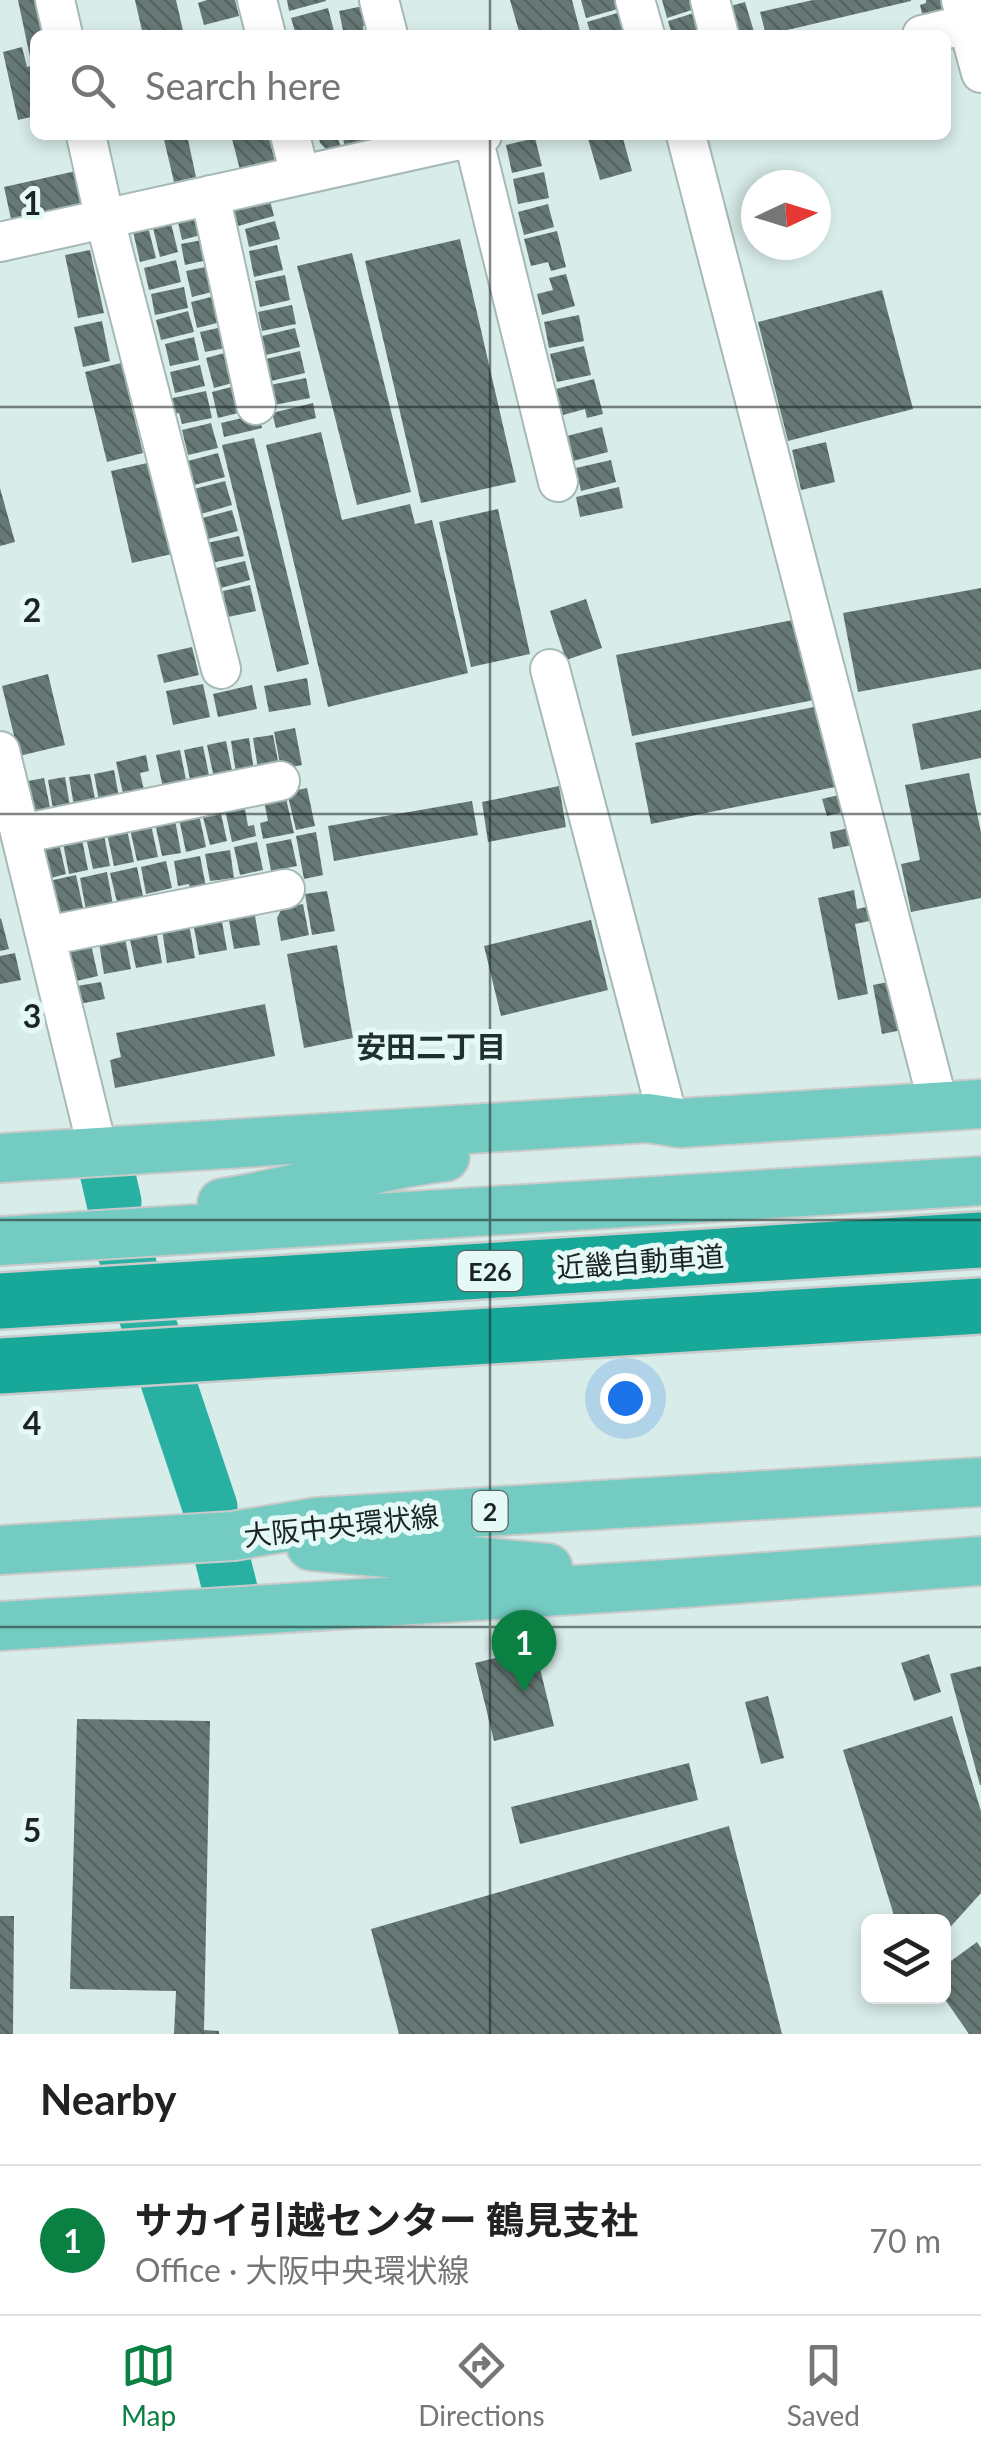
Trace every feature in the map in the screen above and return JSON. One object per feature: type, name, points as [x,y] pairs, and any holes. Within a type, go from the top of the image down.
[{"type":"highway","name":"近畿自動車道","points":[[0,1301],[981,1240]]},
{"type":"highway","points":[[0,1366],[981,1306]]},
{"type":"highway","points":[[511,1335],[699,1340],[981,1327]]},
{"type":"main road","points":[[0,1158],[648,1118],[669,1122],[960,1106]]},
{"type":"main road","points":[[0,1228],[239,1200],[431,1158],[650,1136],[669,1122]]},
{"type":"main road","points":[[0,1241],[981,1181]]},
{"type":"main road","name":"大阪中央環状線","points":[[0,1550],[233,1536],[318,1522],[981,1482]]},
{"type":"main road","points":[[233,1536],[670,1584]]},
{"type":"main road","points":[[0,1626],[981,1561]]},
{"type":"street","points":[[55,0],[62,30]]},
{"type":"street","points":[[257,0],[265,30]]},
{"type":"street","points":[[379,0],[387,30]]},
{"type":"street","points":[[635,0],[644,30]]},
{"type":"street","points":[[710,0],[718,30]]},
{"type":"street","points":[[934,30],[970,15],[981,73]]},
{"type":"street","points":[[87,140],[221,669]]},
{"type":"street","points":[[291,140],[300,175]]},
{"type":"street","points":[[479,140],[558,482]]},
{"type":"street","points":[[687,140],[960,1106]]},
{"type":"street","points":[[0,242],[300,175],[414,142]]},
{"type":"street","points":[[210,195],[256,405]]},
{"type":"street","points":[[550,669],[669,1122]]},
{"type":"street","points":[[0,751],[98,1152]]},
{"type":"street","points":[[21,834],[280,781]]},
{"type":"street","points":[[46,936],[285,889]]},
{"type":"building","points":[[18,0],[42,0],[48,30],[30,30],[30,57]]},
{"type":"building","points":[[135,0],[176,0],[183,30],[142,30]]},
{"type":"building","points":[[235,0],[239,16],[204,25],[198,3]]},
{"type":"building","points":[[287,0],[326,0],[326,1],[289,11]]},
{"type":"building","points":[[510,0],[572,0],[580,30],[519,30]]},
{"type":"building","points":[[581,0],[624,0],[625,7],[586,18]]},
{"type":"building","points":[[662,0],[699,0],[701,7],[667,18]]},
{"type":"building","points":[[813,0],[911,0],[787,30],[765,30],[760,12]]},
{"type":"building","points":[[926,0],[951,0],[954,10],[923,18],[920,5]]},
{"type":"building","points":[[745,2],[753,30],[726,30],[720,9]]},
{"type":"building","points":[[373,4],[377,24],[363,26],[363,30],[343,30],[339,11]]},
{"type":"building","points":[[328,8],[334,30],[295,30],[291,18]]},
{"type":"building","points":[[704,10],[701,30],[671,30],[668,21]]},
{"type":"building","points":[[624,11],[629,30],[589,30],[587,22]]},
{"type":"building","points":[[22,47],[27,67],[30,66],[30,117],[18,120],[3,52]]},
{"type":"building","points":[[164,140],[188,140],[196,177],[174,182]]},
{"type":"building","points":[[232,140],[269,140],[275,161],[240,170]]},
{"type":"building","points":[[319,140],[339,140],[341,148],[329,152]]},
{"type":"building","points":[[343,140],[366,140],[366,142],[345,147]]},
{"type":"building","points":[[536,140],[542,166],[512,173],[506,145]]},
{"type":"building","points":[[588,140],[623,140],[632,171],[600,180]]},
{"type":"building","points":[[85,169],[92,201],[11,219],[4,187]]},
{"type":"building","points":[[544,172],[549,198],[518,204],[513,179]]},
{"type":"building","points":[[269,197],[274,216],[238,226],[233,206]]},
{"type":"building","points":[[548,204],[554,227],[524,235],[518,212]]},
{"type":"building","points":[[207,211],[212,232],[182,240],[177,218]]},
{"type":"building","points":[[170,219],[178,252],[160,257],[152,224]]},
{"type":"building","points":[[275,221],[280,239],[249,247],[245,229]]},
{"type":"building","points":[[147,223],[156,258],[140,262],[132,227]]},
{"type":"building","points":[[557,231],[566,267],[551,271],[548,262],[531,266],[524,239]]},
{"type":"building","points":[[460,239],[516,482],[421,503],[365,261]]},
{"type":"building","points":[[202,240],[221,257],[185,265],[181,244]]},
{"type":"building","points":[[277,245],[283,270],[254,277],[249,251]]},
{"type":"building","points":[[90,250],[104,313],[78,318],[65,255]]},
{"type":"building","points":[[352,253],[411,492],[357,505],[297,266]]},
{"type":"building","points":[[176,260],[181,282],[149,290],[144,268]]},
{"type":"building","points":[[210,266],[216,291],[192,297],[186,271]]},
{"type":"building","points":[[566,274],[575,306],[542,315],[537,294],[553,290],[549,278]]},
{"type":"building","points":[[285,275],[290,300],[260,307],[255,281]]},
{"type":"building","points":[[184,287],[188,308],[155,315],[151,294]]},
{"type":"building","points":[[882,290],[913,409],[788,441],[758,322]]},
{"type":"building","points":[[219,295],[225,321],[197,328],[191,302]]},
{"type":"building","points":[[292,305],[296,324],[262,331],[258,312]]},
{"type":"building","points":[[188,311],[194,332],[161,340],[156,320]]},
{"type":"building","points":[[579,315],[584,341],[549,348],[544,322]]},
{"type":"building","points":[[102,321],[110,361],[83,367],[74,327]]},
{"type":"building","points":[[231,325],[236,346],[205,352],[200,332]]},
{"type":"building","points":[[295,328],[300,347],[266,355],[262,336]]},
{"type":"building","points":[[194,337],[199,360],[170,366],[165,344]]},
{"type":"building","points":[[584,346],[591,375],[557,382],[550,354]]},
{"type":"building","points":[[232,351],[240,381],[214,388],[206,358]]},
{"type":"building","points":[[300,351],[305,373],[271,381],[266,359]]},
{"type":"building","points":[[121,363],[143,453],[107,462],[85,372]]},
{"type":"building","points":[[200,365],[205,386],[175,393],[170,372]]},
{"type":"building","points":[[306,378],[310,398],[274,405],[270,385]]},
{"type":"building","points":[[594,379],[603,414],[587,418],[585,409],[563,415],[556,389]]},
{"type":"building","points":[[235,386],[242,412],[218,418],[212,392]]},
{"type":"building","points":[[206,391],[212,418],[182,424],[179,413],[171,415],[168,399]]},
{"type":"building","points":[[313,403],[316,418],[276,428],[272,413]]},
{"type":"building","points":[[259,414],[262,428],[224,437],[221,423]]},
{"type":"building","points":[[211,423],[218,448],[188,455],[182,430]]},
{"type":"building","points":[[602,427],[608,452],[573,461],[567,436]]},
{"type":"building","points":[[321,432],[342,520],[410,504],[415,524],[432,520],[468,673],[328,707],[266,445]]},
{"type":"building","points":[[254,438],[309,664],[277,672],[222,445]]},
{"type":"building","points":[[826,442],[835,482],[801,490],[792,450]]},
{"type":"building","points":[[218,453],[225,477],[194,485],[188,461]]},
{"type":"building","points":[[611,460],[616,482],[581,491],[576,468]]},
{"type":"building","points":[[152,462],[172,554],[132,563],[111,471]]},
{"type":"building","points":[[225,481],[232,505],[201,514],[194,489]]},
{"type":"building","points":[[619,487],[623,508],[580,517],[576,497]]},
{"type":"building","points":[[0,488],[15,542],[0,546]]},
{"type":"building","points":[[498,509],[530,654],[471,667],[439,522]]},
{"type":"building","points":[[232,510],[238,531],[208,539],[202,518]]},
{"type":"building","points":[[239,536],[244,556],[211,563],[207,543]]},
{"type":"building","points":[[245,561],[250,580],[217,589],[212,569]]},
{"type":"building","points":[[250,585],[256,611],[228,617],[223,591]]},
{"type":"building","points":[[981,588],[981,669],[858,692],[843,613]]},
{"type":"building","points":[[586,599],[602,648],[566,660],[550,611]]},
{"type":"building","points":[[798,619],[814,700],[632,736],[616,655]]},
{"type":"building","points":[[192,647],[199,675],[164,683],[157,655]]},
{"type":"building","points":[[48,674],[65,745],[19,756],[2,686]]},
{"type":"building","points":[[307,678],[311,705],[269,712],[264,686]]},
{"type":"building","points":[[203,684],[210,717],[173,725],[166,691]]},
{"type":"building","points":[[252,685],[257,709],[218,717],[213,694]]},
{"type":"building","points":[[819,706],[835,787],[651,824],[635,743]]},
{"type":"building","points":[[981,710],[981,758],[921,770],[912,724]]},
{"type":"building","points":[[295,728],[302,765],[281,769],[274,732]]},
{"type":"building","points":[[273,735],[280,771],[259,775],[253,738]]},
{"type":"building","points":[[249,738],[255,777],[237,780],[231,741]]},
{"type":"building","points":[[226,741],[234,780],[215,783],[207,745]]},
{"type":"building","points":[[203,746],[211,785],[192,789],[184,750]]},
{"type":"building","points":[[180,750],[188,790],[163,788],[156,755]]},
{"type":"building","points":[[146,755],[149,771],[140,773],[145,794],[125,802],[116,762]]},
{"type":"building","points":[[114,770],[120,803],[100,806],[94,774]]},
{"type":"building","points":[[969,773],[981,833],[981,898],[911,912],[901,864],[920,860],[905,785]]},
{"type":"building","points":[[90,774],[97,808],[75,812],[69,777]]},
{"type":"building","points":[[65,777],[71,812],[54,815],[48,780]]},
{"type":"building","points":[[44,778],[52,817],[29,814],[23,782]]},
{"type":"building","points":[[559,786],[566,827],[488,842],[482,802]]},
{"type":"building","points":[[307,788],[315,826],[296,830],[287,792]]},
{"type":"building","points":[[847,793],[850,810],[827,816],[822,799]]},
{"type":"building","points":[[285,794],[294,833],[263,839],[260,823],[268,821],[268,798]]},
{"type":"building","points":[[472,801],[478,835],[334,861],[328,826]]},
{"type":"building","points":[[233,803],[245,809],[248,826],[254,825],[256,836],[232,842],[224,805]]},
{"type":"building","points":[[219,805],[227,841],[210,845],[201,809]]},
{"type":"building","points":[[198,810],[206,847],[186,852],[178,814]]},
{"type":"building","points":[[174,814],[181,853],[162,856],[154,818]]},
{"type":"building","points":[[150,820],[158,857],[137,861],[129,824]]},
{"type":"building","points":[[126,825],[134,862],[114,866],[106,829]]},
{"type":"building","points":[[854,827],[857,844],[833,849],[830,832]]},
{"type":"building","points":[[103,830],[110,866],[93,869],[85,833]]},
{"type":"building","points":[[316,832],[323,875],[304,879],[296,836]]},
{"type":"building","points":[[81,834],[88,870],[69,874],[62,838]]},
{"type":"building","points":[[58,839],[66,874],[47,879],[41,852],[45,842]]},
{"type":"building","points":[[291,839],[297,866],[271,871],[266,844]]},
{"type":"building","points":[[257,842],[263,870],[240,875],[234,847]]},
{"type":"building","points":[[230,850],[234,878],[210,881],[205,854]]},
{"type":"building","points":[[200,856],[206,887],[178,886],[174,861]]},
{"type":"building","points":[[166,861],[172,888],[146,894],[141,867]]},
{"type":"building","points":[[137,867],[143,896],[117,902],[110,873]]},
{"type":"building","points":[[107,872],[113,905],[86,910],[80,878]]},
{"type":"building","points":[[76,875],[84,912],[61,917],[55,910],[49,881]]},
{"type":"building","points":[[854,890],[857,909],[876,905],[879,919],[855,924],[868,994],[838,1000],[818,898]]},
{"type":"building","points":[[327,891],[335,931],[312,935],[305,894]]},
{"type":"building","points":[[303,904],[309,935],[281,941],[277,918],[282,908]]},
{"type":"building","points":[[254,910],[260,945],[234,949],[228,915]]},
{"type":"building","points":[[221,916],[227,950],[199,955],[193,922]]},
{"type":"building","points":[[0,919],[9,949],[0,951]]},
{"type":"building","points":[[591,920],[608,990],[501,1016],[484,946]]},
{"type":"building","points":[[189,924],[195,958],[167,963],[162,929]]},
{"type":"building","points":[[156,930],[162,963],[136,968],[129,935]]},
{"type":"building","points":[[125,938],[131,969],[104,974],[99,943]]},
{"type":"building","points":[[91,944],[98,976],[72,982],[65,949]]},
{"type":"building","points":[[337,945],[353,1038],[304,1048],[287,954]]},
{"type":"building","points":[[15,953],[21,980],[0,984],[0,956]]},
{"type":"building","points":[[898,980],[907,1029],[882,1034],[873,985]]},
{"type":"building","points":[[101,982],[105,999],[79,1004],[77,986]]},
{"type":"building","points":[[265,1004],[275,1056],[115,1088],[110,1060],[121,1057],[116,1033]]},
{"type":"building","points":[[535,1648],[554,1726],[494,1741],[475,1663]]},
{"type":"building","points":[[929,1654],[941,1692],[914,1701],[901,1663]]},
{"type":"building","points":[[981,1666],[981,1785],[980,1785],[950,1674]]},
{"type":"building","points":[[768,1696],[784,1758],[761,1764],[745,1702]]},
{"type":"building","points":[[952,1716],[981,1811],[981,1893],[951,1926],[951,1914],[894,1914],[843,1750]]},
{"type":"building","points":[[77,1719],[210,1721],[204,2030],[219,2034],[174,2034],[176,1991],[70,1989]]},
{"type":"building","points":[[689,1763],[698,1800],[520,1844],[511,1807]]},
{"type":"building","points":[[729,1826],[782,2034],[399,2034],[371,1929]]},
{"type":"building","points":[[0,1916],[14,1916],[13,2034],[0,2034]]},
{"type":"building","points":[[977,1942],[981,1948],[981,2034],[969,2034],[948,2004],[951,1961]]},
{"type":"waterway","points":[[106,1167],[114,1202]]},
{"type":"waterway","points":[[123,1247],[210,1507]]},
{"type":"waterway","points":[[222,1557],[231,1593]]},
{"type":"place","name":"サカイ引越センター 鶴見支社","points":[[524,1692]]},
{"type":"district","name":"安田二丁目","points":[[431,1046]]}]
